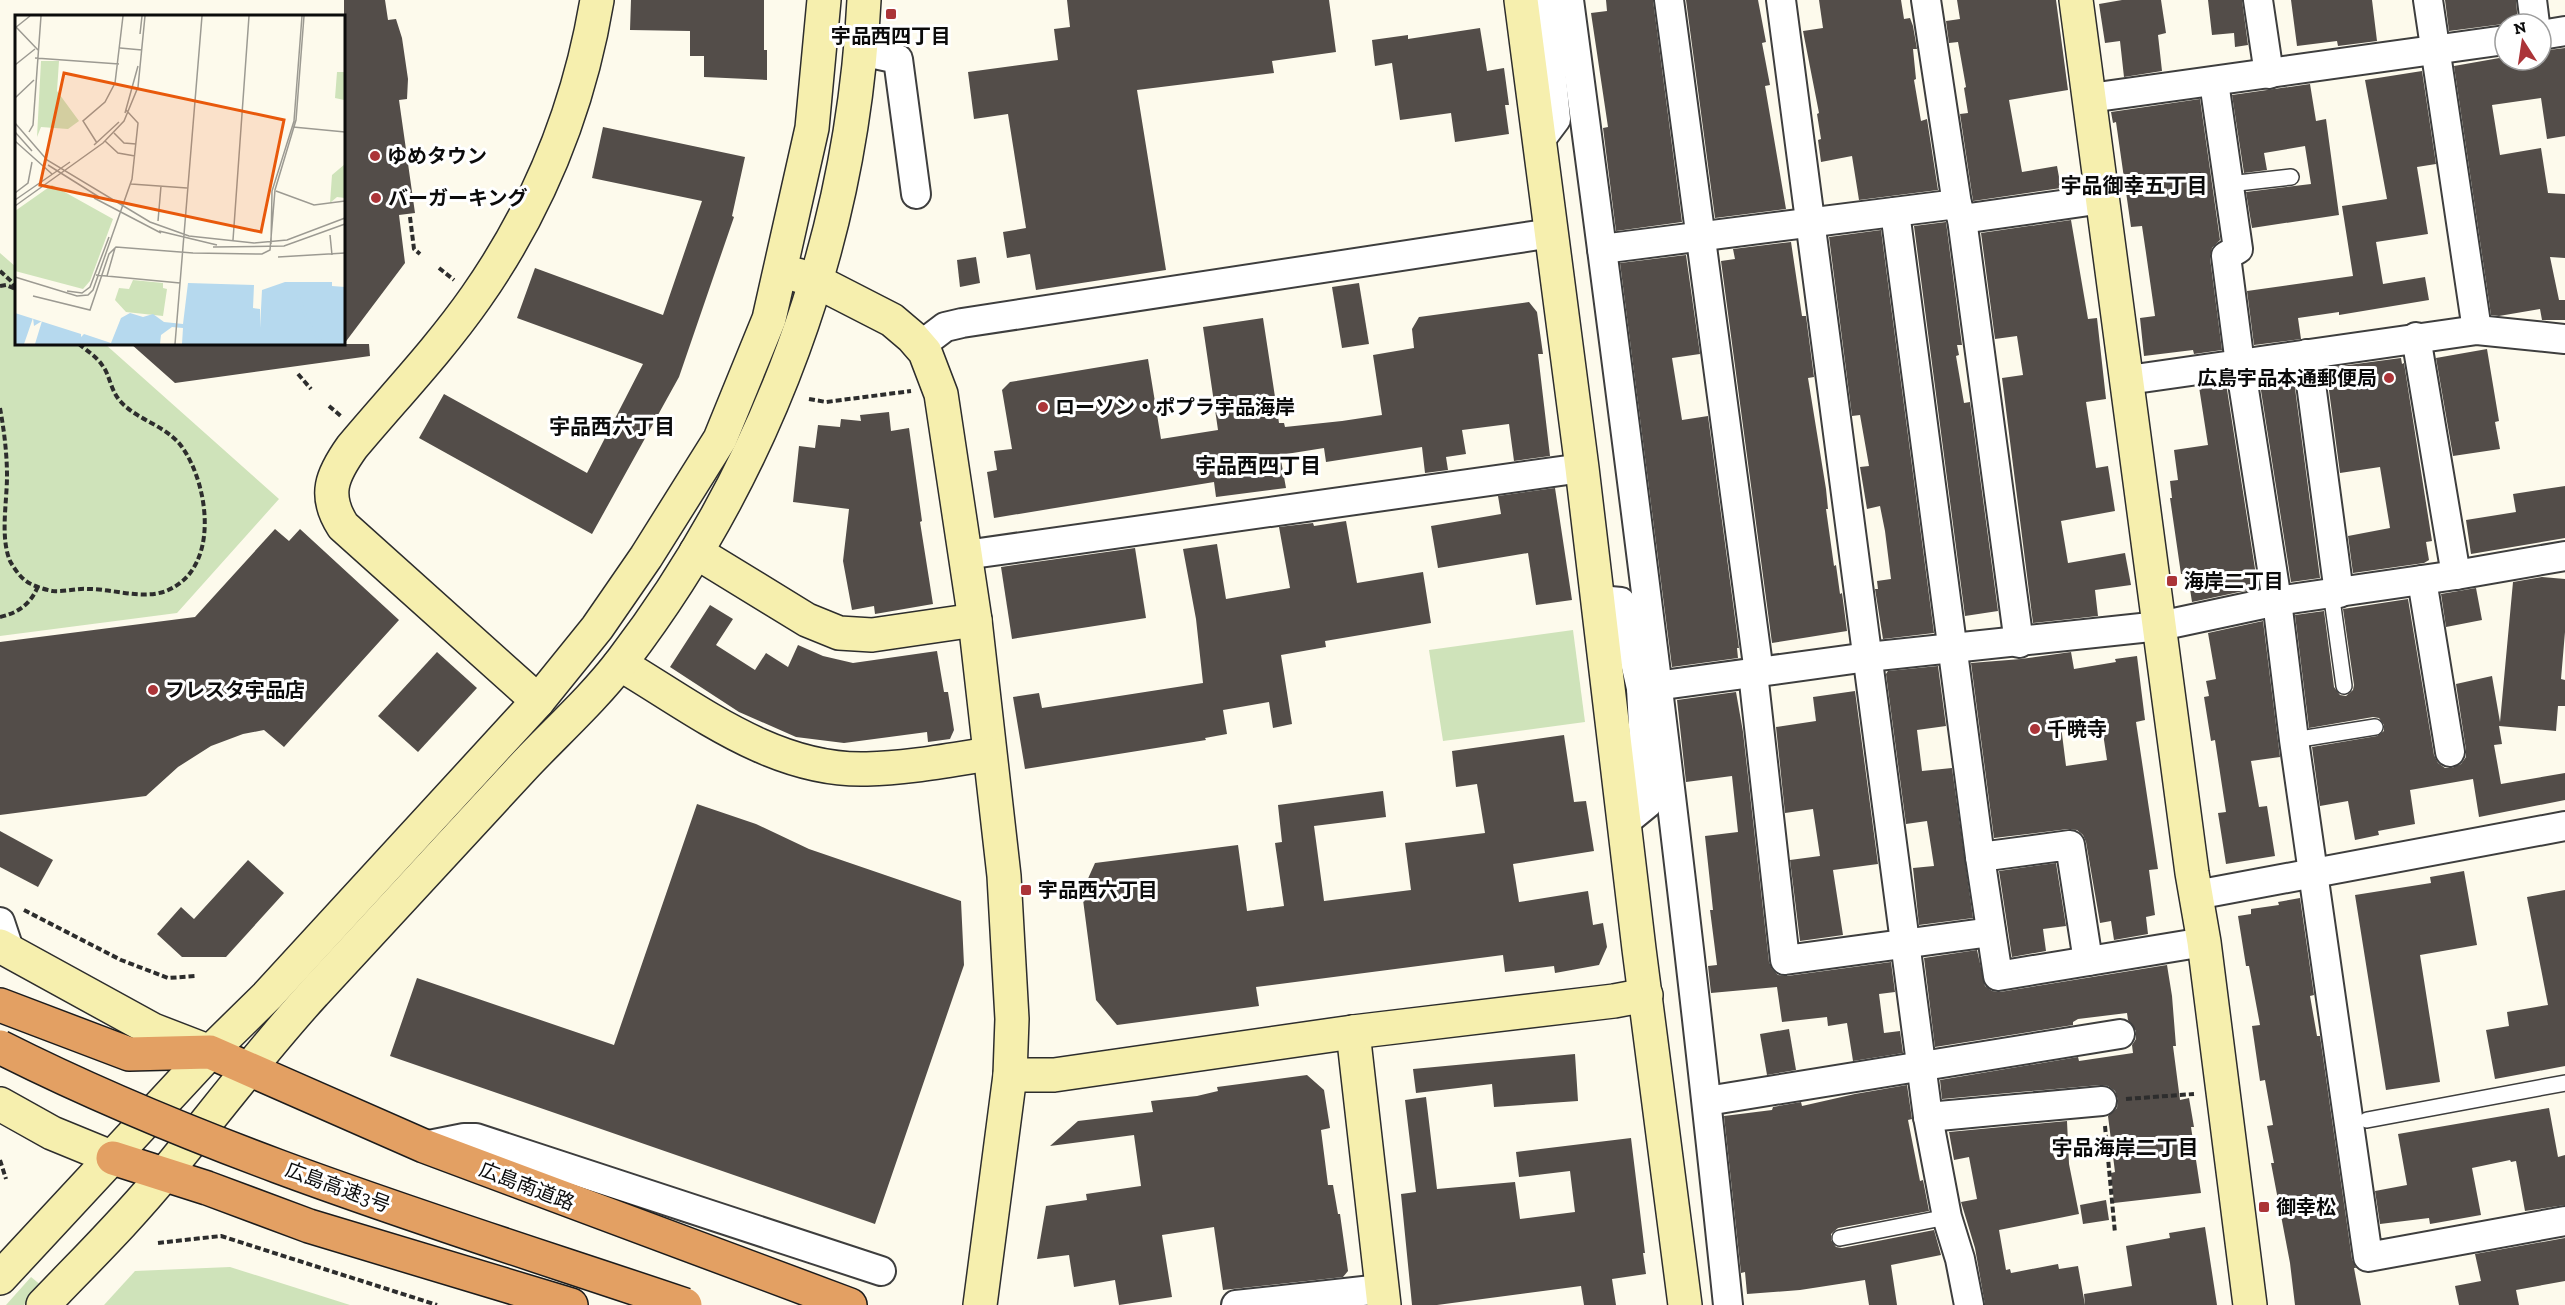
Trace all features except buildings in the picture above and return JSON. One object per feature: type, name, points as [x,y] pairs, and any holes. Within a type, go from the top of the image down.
[{"type":"highway","points":[[0,1005],[129,1054],[210,1052]]},
{"type":"highway","name":"広島高速3号","points":[[0,1047],[164,1122],[250,1155],[685,1305]]},
{"type":"highway","name":"広島南道路","points":[[210,1052],[424,1146],[850,1305]]},
{"type":"highway","points":[[113,1158],[309,1226],[571,1305]]},
{"type":"street","points":[[538,701],[342,526],[333,506],[332,484],[335,471],[352,447],[475,299],[522,224],[562,136],[584,66],[597,0]]},
{"type":"street","points":[[0,1278],[210,1052],[267,996],[538,701],[622,593],[720,439],[769,319],[812,128],[824,0]]},
{"type":"street","points":[[43,1305],[164,1175],[297,1011],[438,868],[620,663],[676,586],[738,476],[778,392],[816,281],[841,183],[861,51],[864,0]]},
{"type":"street","points":[[1521,0],[1599,600],[1624,822],[1685,1305]]},
{"type":"street","points":[[1538,143],[1556,119],[1544,0]]},
{"type":"street","points":[[1569,0],[1602,249],[1649,687],[1707,1101],[1728,1305]]},
{"type":"street","points":[[1670,0],[1756,673],[1785,960],[1991,932]]},
{"type":"street","points":[[1781,0],[1928,1116],[1947,1217],[1960,1259],[1969,1305]]},
{"type":"street","points":[[1926,0],[1960,212],[2019,642]]},
{"type":"street","points":[[2076,0],[2090,98],[2111,192],[2128,380],[2204,942],[2250,1305]]},
{"type":"street","points":[[2258,0],[2269,74]]},
{"type":"street","points":[[2428,0],[2477,330]]},
{"type":"street","points":[[2090,98],[2493,42]]},
{"type":"street","points":[[861,51],[898,59],[916,194]]},
{"type":"street","points":[[2214,82],[2238,249],[2226,256],[2240,364],[2277,601],[2294,740],[2368,1257],[2565,1221]]},
{"type":"street","points":[[1602,249],[1895,212],[1960,212],[2111,192]]},
{"type":"street","points":[[1895,212],[1980,857],[1998,976],[2204,942]]},
{"type":"street","points":[[920,346],[945,327],[962,323],[1552,233]]},
{"type":"street","points":[[781,271],[816,281],[892,320],[920,346],[932,367],[941,394],[975,620],[1004,876],[1012,1019],[1010,1075],[980,1305]]},
{"type":"street","points":[[2128,380],[2477,330],[2565,339]]},
{"type":"street","points":[[2416,338],[2456,575]]},
{"type":"street","points":[[2307,354],[2335,592]]},
{"type":"street","points":[[965,555],[1582,468]]},
{"type":"street","points":[[696,552],[807,620],[838,633],[872,635],[975,620]]},
{"type":"street","points":[[1649,687],[1868,657],[2160,626],[2277,601],[2456,575],[2565,556]]},
{"type":"street","points":[[2422,580],[2450,752]]},
{"type":"street","points":[[1599,600],[1621,602],[1649,687],[1647,804],[1624,822]]},
{"type":"street","points":[[620,663],[735,733],[775,753],[796,760],[866,770],[989,754]]},
{"type":"street","points":[[2196,895],[2565,826]]},
{"type":"street","points":[[1980,857],[2070,845],[2088,961]]},
{"type":"street","points":[[9,914],[5,949],[153,1030],[210,1052]]},
{"type":"street","points":[[1010,1075],[1054,1075],[1353,1032],[1614,1001],[1646,995]]},
{"type":"street","points":[[1236,1305],[1382,1297],[1353,1032]]},
{"type":"street","points":[[1707,1101],[2120,1034]]},
{"type":"street","points":[[1928,1116],[2102,1101]]},
{"type":"street","points":[[0,1104],[52,1132],[113,1158]]},
{"type":"street","points":[[424,1146],[464,1138],[476,1138],[880,1271]]},
{"type":"street","points":[[746,1227],[758,1271]]},
{"type":"lane","points":[[2228,178],[2291,177]]},
{"type":"lane","points":[[2335,592],[2343,686]]},
{"type":"lane","points":[[2294,740],[2375,727]]},
{"type":"lane","points":[[2367,1120],[2565,1083]]},
{"type":"lane","points":[[1840,1238],[1947,1217]]},
{"type":"path","points":[[2111,192],[2228,178]]},
{"type":"path","points":[[410,217],[414,249],[420,254]]},
{"type":"path","points":[[439,268],[461,286]]},
{"type":"path","points":[[0,271],[15,287]]},
{"type":"path","points":[[0,286],[15,289]]},
{"type":"path","points":[[0,408],[7,475],[4,546],[14,569],[31,584],[55,591],[87,588],[143,594],[161,592],[178,584],[194,566],[204,533],[206,513],[201,486],[192,464],[180,444],[162,428],[142,419],[119,400],[103,365],[80,345]]},
{"type":"path","points":[[298,374],[311,389]]},
{"type":"path","points":[[809,399],[826,402],[915,390]]},
{"type":"path","points":[[0,617],[28,604],[38,586]]},
{"type":"path","points":[[9,914],[168,978],[196,975]]},
{"type":"path","points":[[2115,1233],[2102,1101],[2199,1094]]},
{"type":"path","points":[[0,1160],[6,1179]]},
{"type":"path","points":[[158,1243],[221,1236],[437,1305]]},
{"type":"green space","points":[[0,253],[15,266],[15,345],[106,345],[279,499],[177,613],[0,636]]},
{"type":"green space","points":[[1573,630],[1585,722],[1443,741],[1429,650]]},
{"type":"green space","points":[[230,1267],[350,1305],[104,1305],[135,1271]]},
{"type":"green space","points":[[31,1277],[42,1286],[24,1305],[6,1305]]},
{"type":"place","name":"宇品西四丁目","points":[[891,14]]},
{"type":"place","name":"ゆめタウン","points":[[375,156]]},
{"type":"place","name":"バーガーキング","points":[[376,198]]},
{"type":"place","name":"広島宇品本通郵便局","points":[[2389,378]]},
{"type":"place","name":"ローソン・ポプラ宇品海岸","points":[[1043,407]]},
{"type":"place","name":"海岸二丁目","points":[[2172,581]]},
{"type":"place","name":"フレスタ宇品店","points":[[153,690]]},
{"type":"place","name":"千暁寺","points":[[2035,729]]},
{"type":"place","name":"宇品西六丁目","points":[[1026,890]]},
{"type":"place","name":"御幸松","points":[[2264,1207]]},
{"type":"district","name":"宇品御幸五丁目","points":[[2134,185]]},
{"type":"district","name":"宇品西六丁目","points":[[612,426]]},
{"type":"district","name":"宇品西四丁目","points":[[1258,465]]},
{"type":"district","name":"宇品海岸二丁目","points":[[2125,1147]]}]
